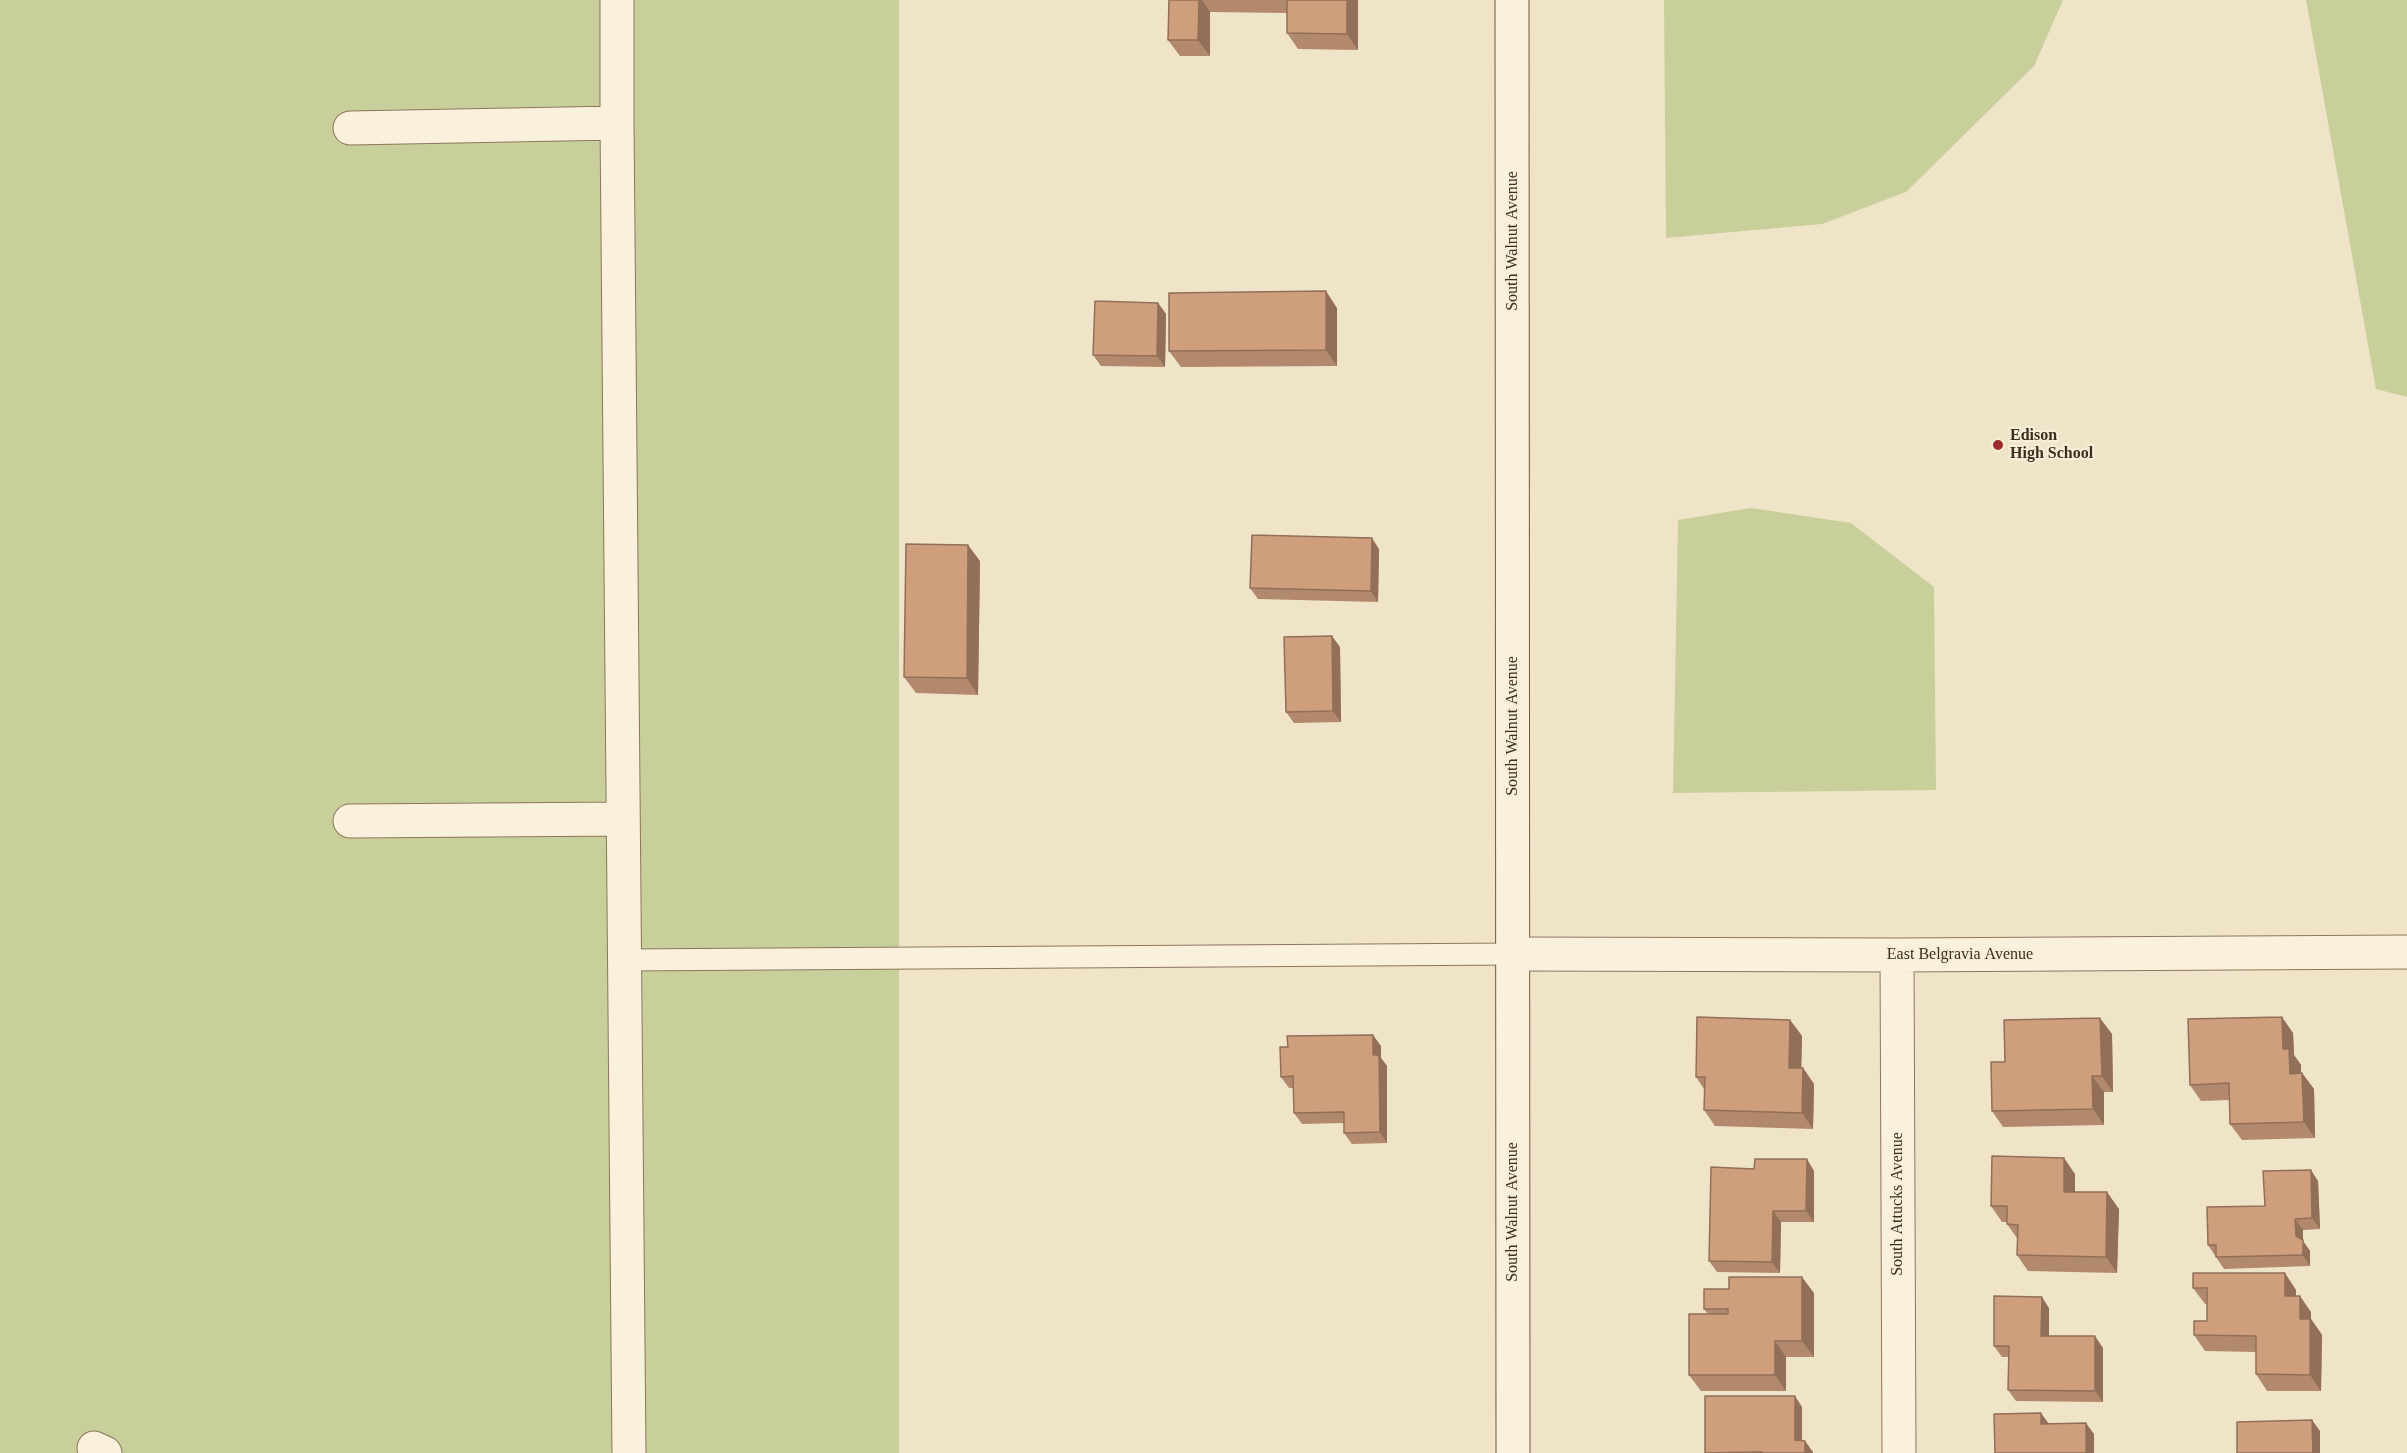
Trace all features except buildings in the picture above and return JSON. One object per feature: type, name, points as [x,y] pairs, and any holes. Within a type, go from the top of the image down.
[{"type":"street","points":[[617,0],[616,123],[629,1453]]},
{"type":"street","name":"South Walnut Avenue","points":[[1512,0],[1513,1453]]},
{"type":"street","points":[[350,128],[616,123]]},
{"type":"street","points":[[350,821],[623,819]]},
{"type":"street","name":"East Belgravia Avenue","points":[[1513,954],[1897,956],[2407,952]]},
{"type":"street","name":"South Attucks Avenue","points":[[1897,956],[1899,1453]]},
{"type":"lane","points":[[624,960],[1513,954]]},
{"type":"green space","points":[[0,0],[899,0],[899,1453],[0,1453]]},
{"type":"green space","points":[[1664,0],[2063,0],[2034,66],[1906,192],[1822,224],[1666,238]]},
{"type":"green space","points":[[2306,0],[2407,0],[2407,397],[2376,389]]},
{"type":"green space","points":[[1751,508],[1851,523],[1934,587],[1936,790],[1673,793],[1678,520]]},
{"type":"place","name":"Edison High School","points":[[1998,445]]}]
